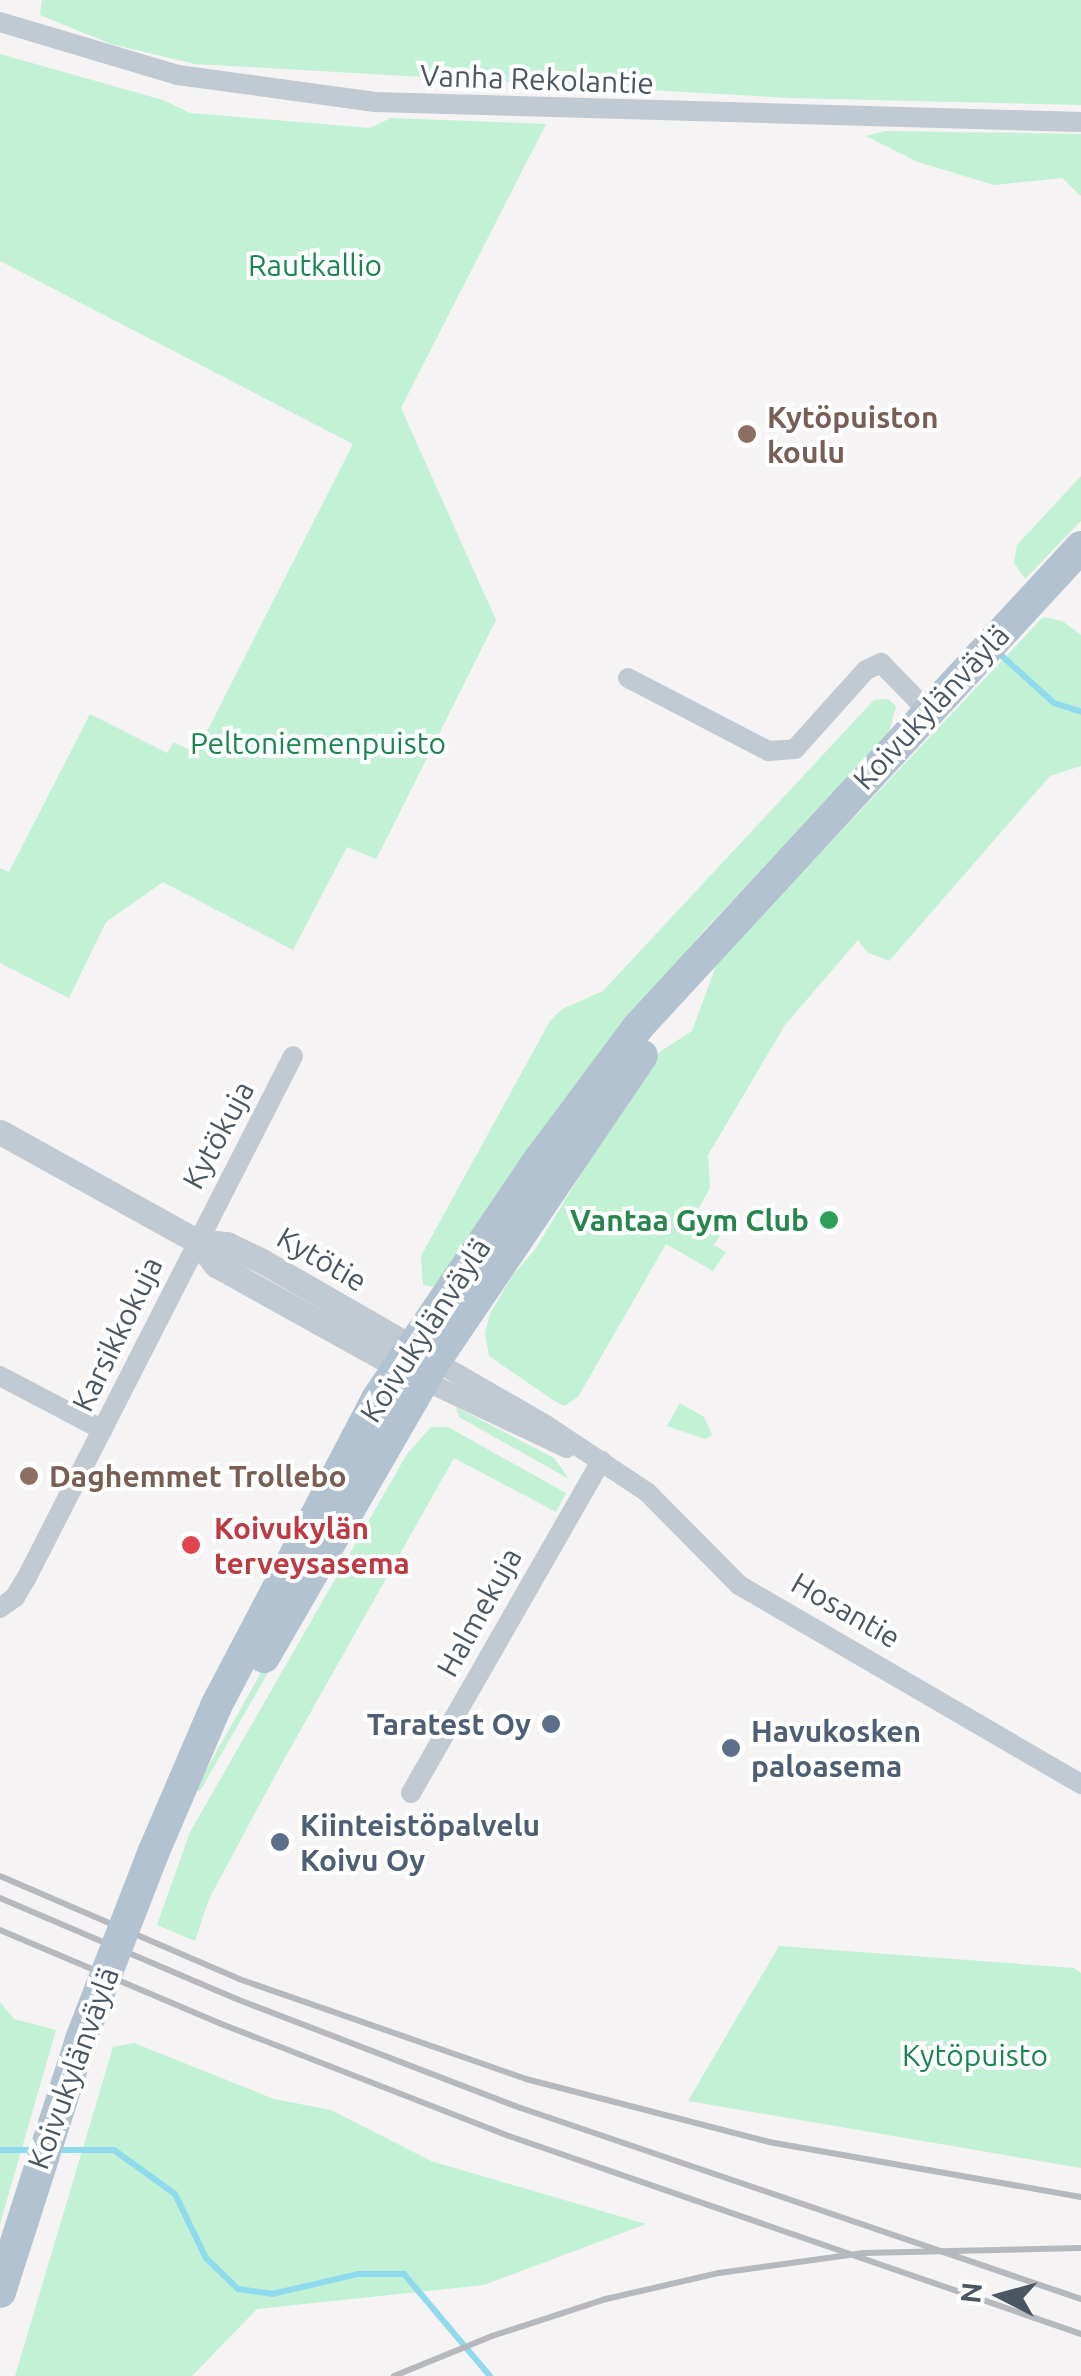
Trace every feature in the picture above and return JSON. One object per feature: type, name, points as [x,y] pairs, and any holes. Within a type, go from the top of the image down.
[{"type":"main road","name":"Koivukylänväylä","points":[[0,2292],[81,2040],[154,1851],[181,1793],[232,1716],[416,1364],[604,1071],[927,710],[1081,546]]},
{"type":"street","name":"Vanha Rekolantie","points":[[0,22],[178,75],[375,102],[716,115],[1081,122]]},
{"type":"street","points":[[628,678],[768,751],[795,750],[866,670],[881,663],[927,710]]},
{"type":"street","name":"Kytökuja","points":[[196,1241],[293,1056]]},
{"type":"street","name":"Kytötie","points":[[0,1132],[196,1241],[216,1265],[416,1364]]},
{"type":"street","name":"Karsikkokuja","points":[[0,1608],[15,1597],[26,1579],[196,1241]]},
{"type":"street","name":"Hosantie","points":[[416,1364],[488,1415],[601,1461],[647,1492],[739,1585],[1081,1784]]},
{"type":"street","points":[[0,1376],[102,1430]]},
{"type":"street","name":"Halmekuja","points":[[411,1793],[601,1461]]},
{"type":"green space","points":[[42,0],[1081,0],[1081,105],[790,98],[195,64],[111,44],[40,15]]},
{"type":"green space","points":[[0,54],[163,100],[190,113],[370,128],[391,118],[546,124],[401,408],[496,620],[376,859],[347,847],[293,950],[163,882],[106,922],[69,998],[0,963],[0,868],[9,872],[90,714],[167,753],[174,742],[196,753],[353,444],[0,261]]},
{"type":"green space","points":[[886,131],[1081,134],[1081,196],[1062,178],[994,185],[918,162],[866,136]]},
{"type":"green space","points":[[1081,476],[1081,521],[1025,579],[1014,563],[1017,545]]},
{"type":"green space","points":[[1043,617],[1062,621],[1081,635],[1081,766],[1050,776],[889,961],[867,952],[858,940],[785,1025],[708,1155],[710,1188],[696,1213],[724,1229],[714,1245],[726,1252],[713,1271],[666,1244],[578,1397],[564,1406],[553,1400],[489,1356],[485,1333],[490,1314],[512,1276],[534,1251],[644,1071],[661,1051],[692,1031],[717,963]]},
{"type":"green space","points":[[888,699],[896,706],[889,733],[701,934],[604,1053],[437,1287],[423,1285],[421,1256],[550,1021],[562,1009],[603,991],[874,700]]},
{"type":"green space","points":[[680,1403],[704,1417],[712,1435],[705,1439],[667,1426]]},
{"type":"green space","points":[[456,1407],[554,1458],[569,1479],[459,1417]]},
{"type":"green space","points":[[431,1427],[448,1427],[566,1493],[556,1512],[454,1458],[277,1772],[209,1899],[195,1941],[157,1925],[190,1832],[407,1454]]},
{"type":"green space","points":[[397,1431],[344,1541],[200,1791],[195,1790]]},
{"type":"green space","name":"Kytöpuisto","points":[[779,1946],[1074,1968],[1081,1973],[1081,2168],[688,2101]]},
{"type":"green space","points":[[0,2002],[14,2019],[56,2030],[0,2224]]},
{"type":"green space","points":[[134,2043],[274,2099],[331,2110],[431,2161],[646,2224],[484,2285],[257,2309],[192,2376],[15,2376],[113,2047]]},
{"type":"waterway","points":[[1002,656],[1054,703],[1081,712]]},
{"type":"waterway","points":[[0,2150],[34,2150]]},
{"type":"waterway","points":[[56,2150],[114,2150],[175,2194],[206,2258],[238,2289],[272,2294],[358,2274],[404,2274],[490,2376]]},
{"type":"railway","points":[[0,1876],[239,1979],[526,2079],[769,2142],[1081,2197]]},
{"type":"railway","points":[[0,1898],[234,1998],[521,2108],[1081,2299]]},
{"type":"railway","points":[[0,1930],[219,2023],[509,2136],[1081,2334]]},
{"type":"railway","points":[[394,2376],[492,2336],[606,2299],[719,2273],[864,2253],[1081,2248]]},
{"type":"place","name":"Kytöpuiston koulu","points":[[747,434]]},
{"type":"place","name":"Vantaa Gym Club","points":[[829,1220]]},
{"type":"place","name":"Daghemmet Trollebo","points":[[29,1476]]},
{"type":"place","name":"Koivukylän terveysasema","points":[[191,1545]]},
{"type":"place","name":"Taratest Oy","points":[[551,1724]]},
{"type":"place","name":"Havukosken paloasema","points":[[731,1748]]},
{"type":"place","name":"Kiinteistöpalvelu Koivu Oy","points":[[280,1842]]},
{"type":"park label","name":"Rautkallio","points":[[315,265]]},
{"type":"park label","name":"Peltoniemenpuisto","points":[[318,743]]}]
